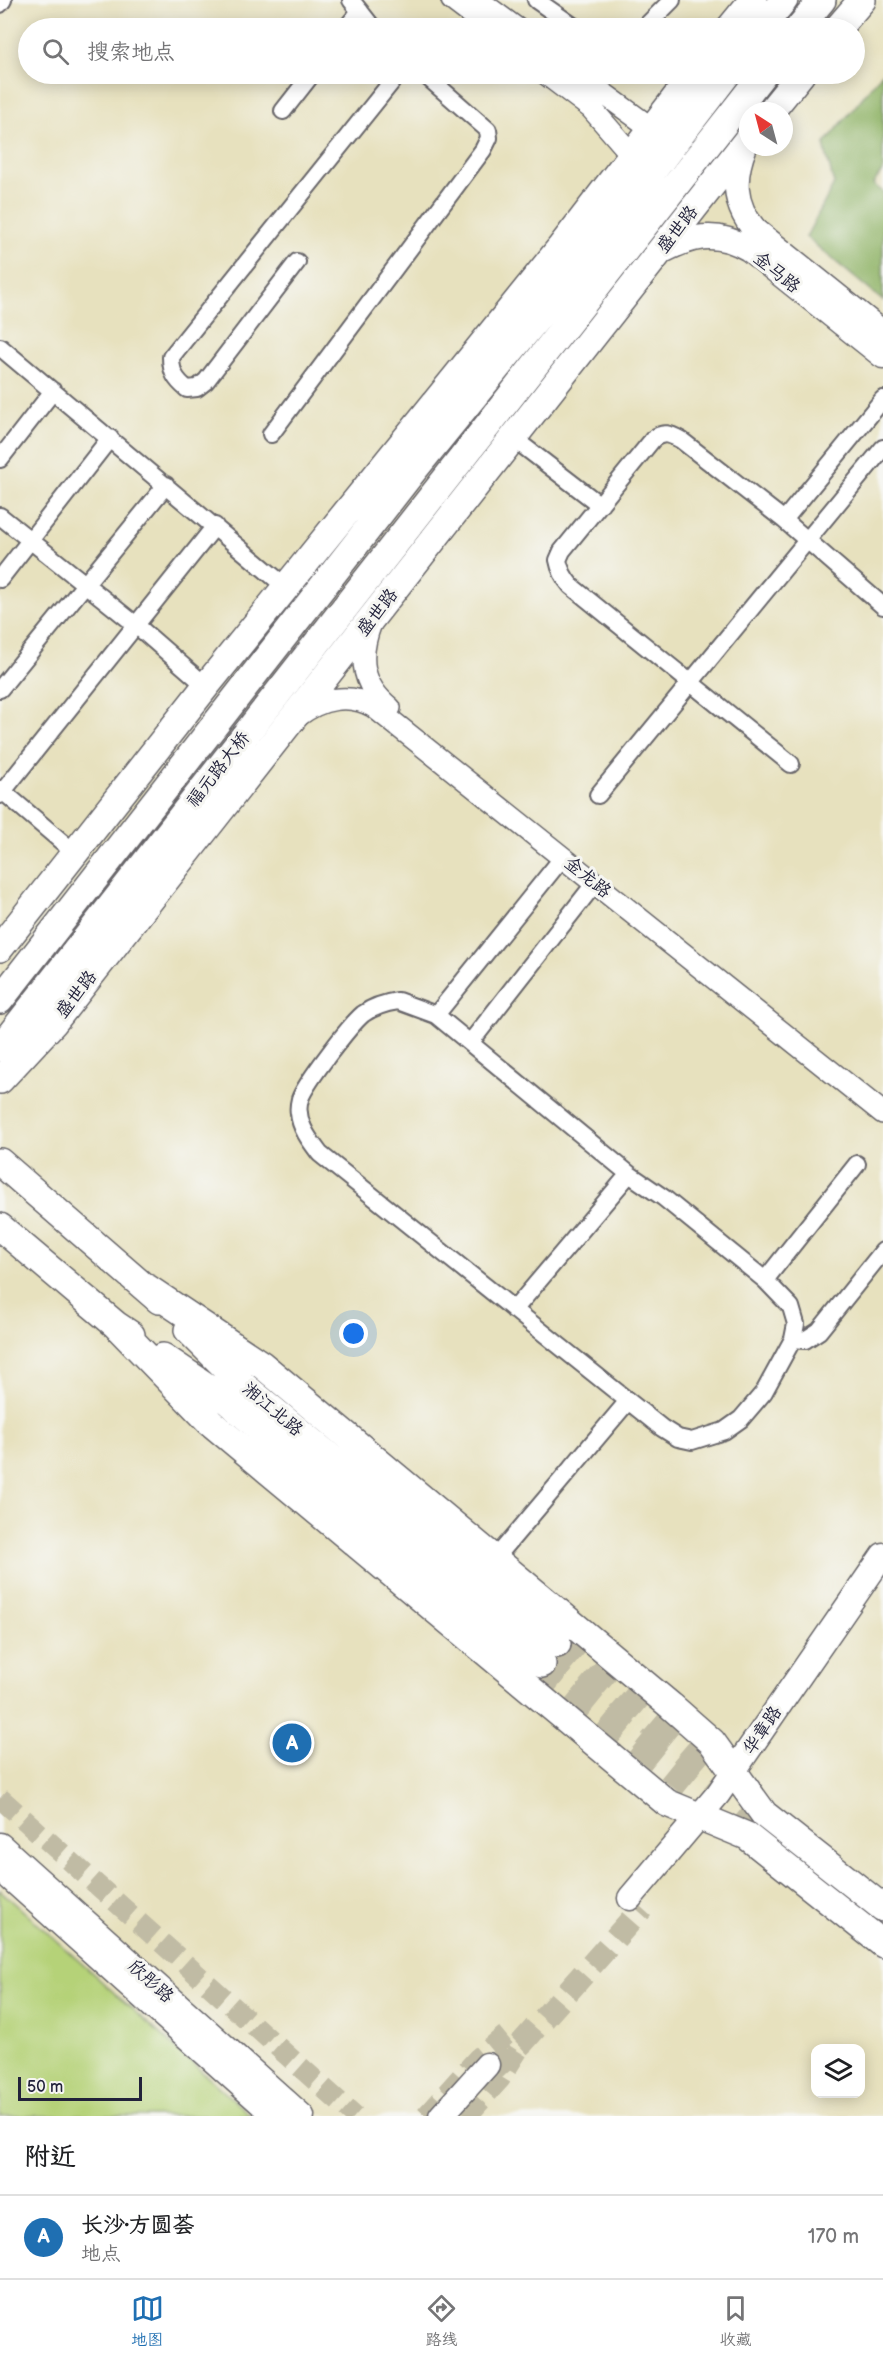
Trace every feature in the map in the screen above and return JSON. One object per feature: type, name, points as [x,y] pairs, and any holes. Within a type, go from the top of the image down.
[{"type":"main road","points":[[738,18],[753,0]]},
{"type":"main road","points":[[769,18],[784,0]]},
{"type":"main road","points":[[807,18],[822,0]]},
{"type":"main road","points":[[847,18],[862,0]]},
{"type":"main road","points":[[0,948],[206,686],[561,247],[686,84]]},
{"type":"main road","points":[[413,471],[583,262],[719,84]]},
{"type":"main road","points":[[438,490],[755,84]]},
{"type":"main road","points":[[778,102],[793,84]]},
{"type":"main road","name":"盛世路","points":[[0,1080],[54,1022],[739,150]]},
{"type":"main road","name":"金马路","points":[[742,156],[737,170],[737,199],[755,230],[883,333]]},
{"type":"main road","name":"金马路","points":[[657,254],[683,242],[708,236],[735,241],[749,249],[883,356]]},
{"type":"main road","points":[[413,471],[561,247]]},
{"type":"main road","points":[[438,490],[630,288]]},
{"type":"main road","name":"福元路大桥","points":[[0,1000],[413,471]]},
{"type":"main road","name":"福元路大桥","points":[[0,1048],[438,490]]},
{"type":"main road","name":"湘江北路","points":[[0,1162],[147,1288],[244,1386],[550,1654],[412,1557],[225,1399],[116,1325],[0,1227]]},
{"type":"main road","points":[[147,1288],[262,1365],[704,1735],[739,1778],[764,1814],[883,1908]]},
{"type":"main road","points":[[116,1325],[210,1422],[667,1803],[747,1836],[883,1944]]},
{"type":"main road","name":"华章路","points":[[739,1778],[883,1555]]},
{"type":"main road","name":"华章路","points":[[636,1903],[708,1820],[883,1582]]},
{"type":"main road","name":"欣彤路","points":[[0,1845],[302,2116]]},
{"type":"main road","name":"欣彤路","points":[[0,1869],[275,2116]]},
{"type":"main road","points":[[441,2116],[490,2068],[453,2116]]},
{"type":"street","points":[[0,4],[3,0]]},
{"type":"street","points":[[452,0],[476,18]]},
{"type":"street","points":[[478,0],[502,18]]},
{"type":"street","points":[[654,18],[671,0]]},
{"type":"street","points":[[540,1],[563,18]]},
{"type":"street","points":[[355,5],[365,18]]},
{"type":"street","points":[[283,111],[304,84]]},
{"type":"street","points":[[297,262],[206,381],[196,388],[187,390],[178,382],[171,370],[171,357],[390,84]]},
{"type":"street","points":[[271,434],[483,150],[489,138],[488,130],[435,84]]},
{"type":"street","points":[[559,84],[591,108],[631,154]]},
{"type":"street","points":[[591,84],[651,128]]},
{"type":"street","points":[[1,349],[110,438],[286,588]]},
{"type":"street","points":[[0,459],[53,391]]},
{"type":"street","points":[[784,520],[883,399]]},
{"type":"street","points":[[791,764],[571,586],[563,577],[558,560],[653,439],[659,434],[669,434],[681,440],[784,520],[883,606]]},
{"type":"street","points":[[0,579],[110,438]]},
{"type":"street","points":[[513,438],[600,505]]},
{"type":"street","points":[[598,795],[883,448]]},
{"type":"street","points":[[0,689],[166,485]]},
{"type":"street","points":[[0,516],[136,625],[206,686]]},
{"type":"street","points":[[75,853],[1,792],[214,526]]},
{"type":"street","name":"金龙路","points":[[374,616],[365,640],[364,667],[366,680],[380,700],[883,1101]]},
{"type":"street","name":"金龙路","points":[[283,731],[307,710],[320,703],[347,698],[363,700],[883,1113]]},
{"type":"street","points":[[436,1015],[562,857]]},
{"type":"street","points":[[470,1043],[596,884]]},
{"type":"street","points":[[398,1001],[436,1015],[470,1043],[629,1174],[664,1198],[765,1280],[791,1307],[796,1324],[793,1339],[764,1392],[741,1419],[724,1431],[692,1441],[678,1438],[628,1401],[320,1154],[308,1138],[299,1114],[299,1101],[314,1074],[361,1015],[383,1003],[398,1001]]},
{"type":"street","points":[[765,1280],[857,1164]]},
{"type":"street","points":[[514,1310],[629,1174]]},
{"type":"street","points":[[793,1339],[805,1340],[819,1331],[883,1251]]},
{"type":"street","points":[[494,1560],[628,1401]]},
{"type":"green space","points":[[883,72],[883,170],[873,184],[883,192],[883,301],[806,237],[834,184],[824,145]]},
{"type":"green space","points":[[0,1890],[251,2116],[0,2116]]},
{"type":"tunnel","points":[[557,1644],[741,1801]]},
{"type":"tunnel","points":[[542,1664],[753,1835]]},
{"type":"tunnel","points":[[0,1798],[355,2116]]},
{"type":"tunnel","points":[[493,2070],[523,2042],[642,1908]]},
{"type":"tunnel","points":[[426,2116],[478,2058],[512,2030]]},
{"type":"tunnel","points":[[467,2116],[500,2079],[523,2042]]},
{"type":"place","name":"长沙·方圆荟","points":[[292,1743]]}]
